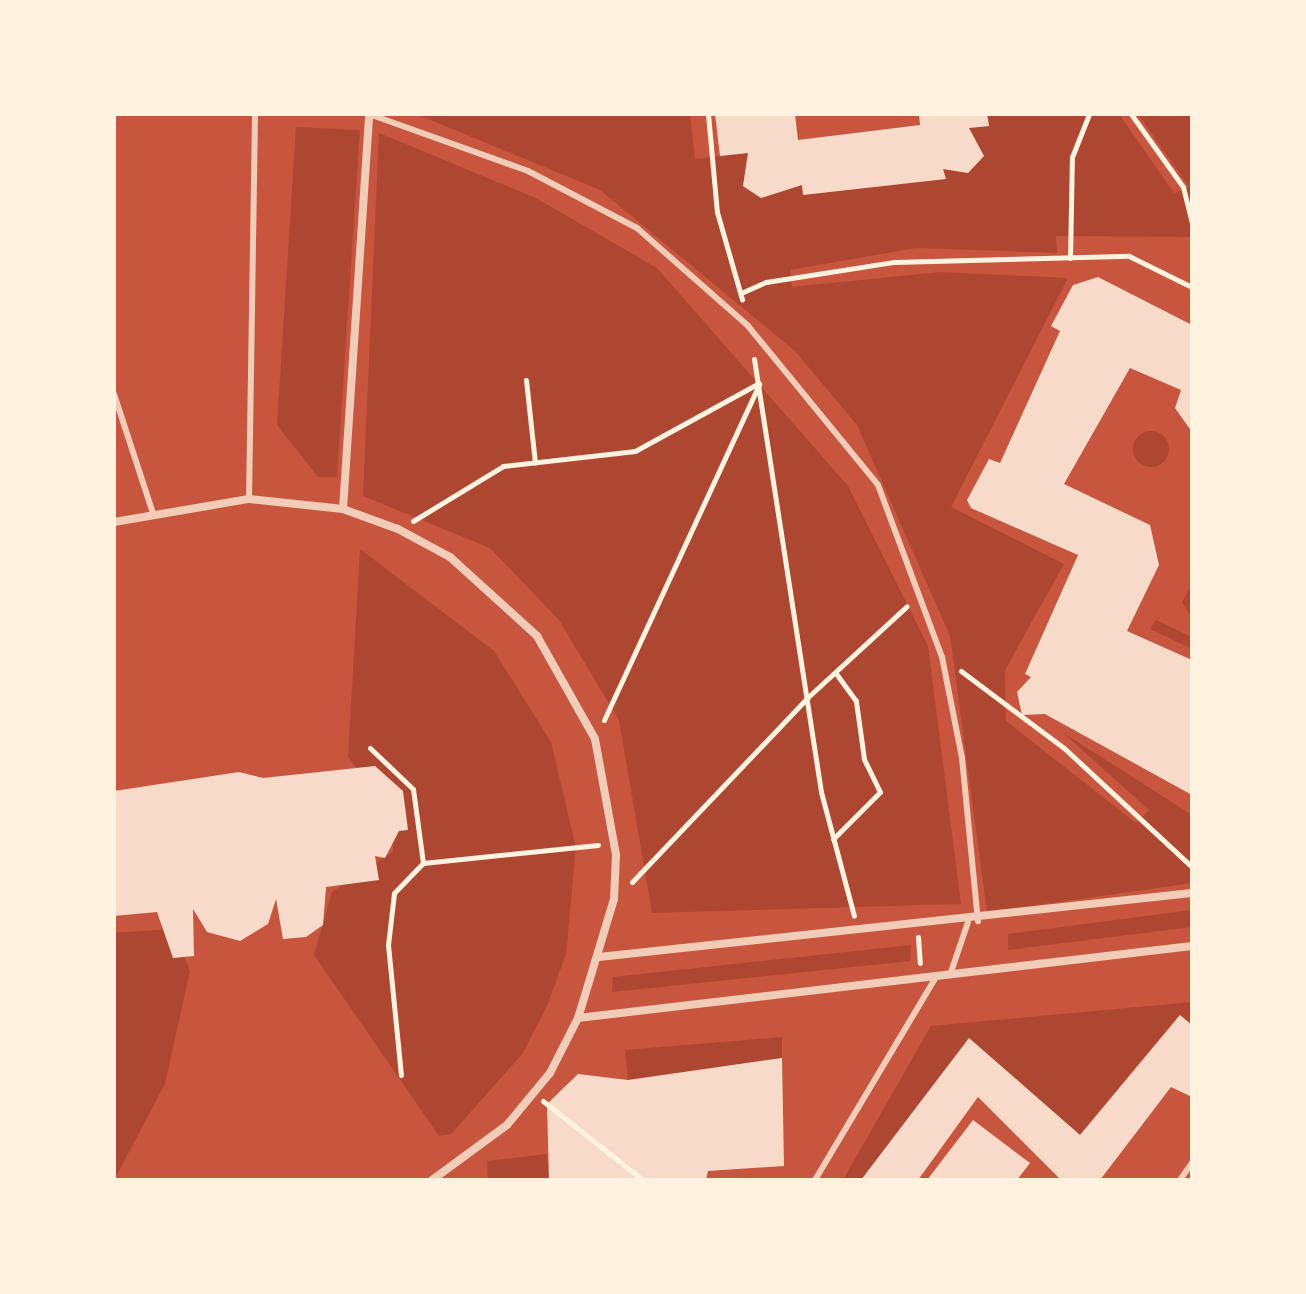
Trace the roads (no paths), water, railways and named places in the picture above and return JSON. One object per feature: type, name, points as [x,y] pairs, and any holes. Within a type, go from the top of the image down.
[{"type":"street","points":[[343,509],[369,114]]},
{"type":"street","points":[[114,522],[249,499],[343,509],[398,529],[450,557],[537,636],[595,739],[615,843],[614,899],[599,957],[578,1018],[533,1093],[507,1125],[432,1180]]},
{"type":"street","points":[[599,957],[973,921],[1192,893]]},
{"type":"street","points":[[578,1018],[935,979],[1192,946]]},
{"type":"lane","points":[[249,499],[255,114]]},
{"type":"lane","points":[[369,114],[588,199],[664,249],[748,326],[878,485],[922,593],[942,657],[962,758],[973,921],[950,977]]},
{"type":"lane","points":[[114,394],[153,513]]},
{"type":"lane","points":[[815,1180],[935,979]]},
{"type":"lane","points":[[1180,1180],[1192,1163]]}]
